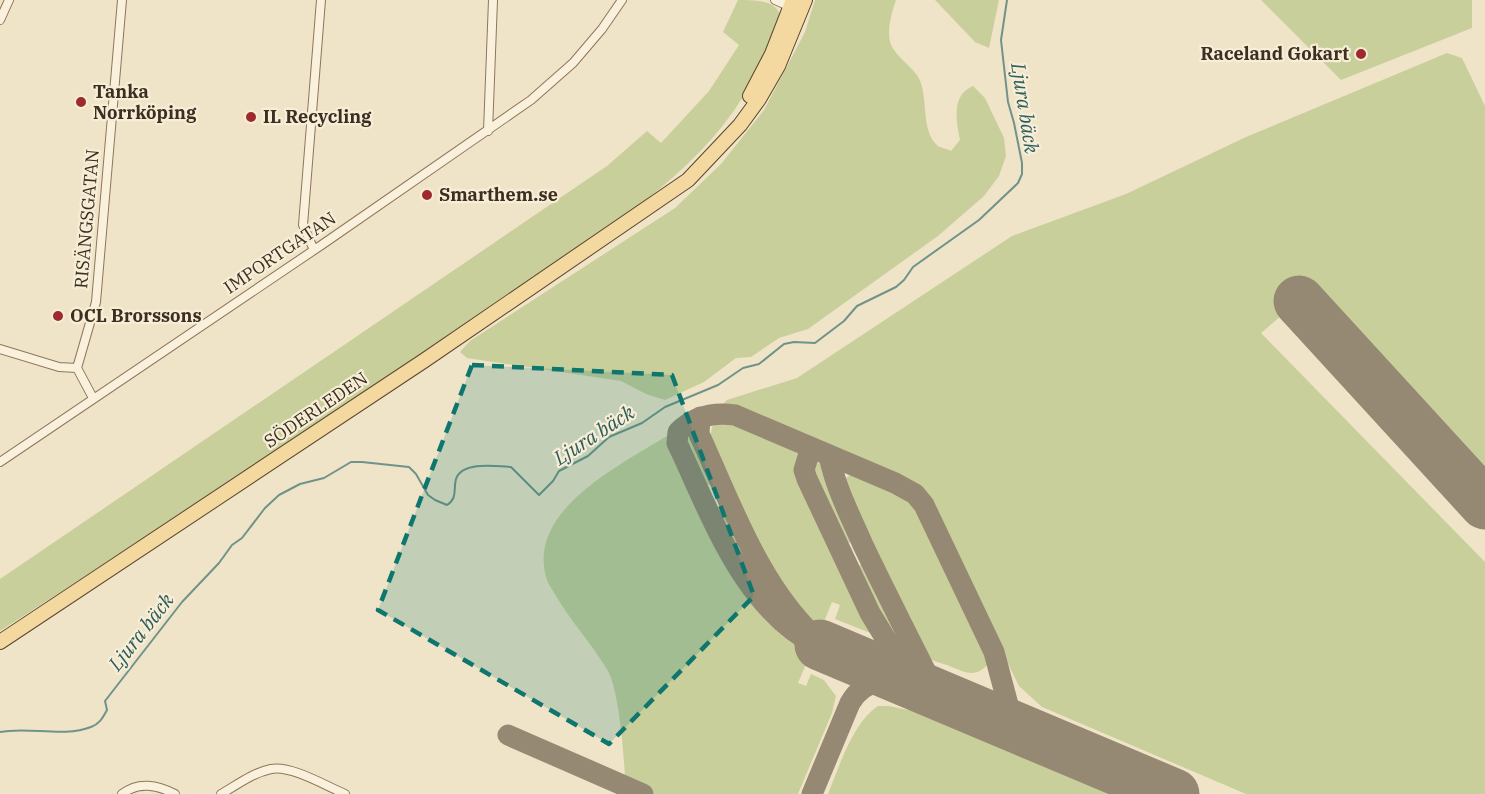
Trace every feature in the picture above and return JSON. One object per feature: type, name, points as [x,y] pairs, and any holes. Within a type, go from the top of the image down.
[{"type":"main road","name":"SÖDERLEDEN","points":[[0,642],[377,392],[688,180],[740,125],[759,99],[778,66],[798,2]]},
{"type":"street","points":[[0,20],[9,0]]},
{"type":"street","name":"RISÄNGSGATAN","points":[[77,368],[96,302],[122,0]]},
{"type":"street","points":[[314,250],[303,225],[321,0]]},
{"type":"street","points":[[488,131],[494,0]]},
{"type":"street","name":"IMPORTGATAN","points":[[0,462],[531,100],[573,63],[602,29],[622,0]]},
{"type":"street","points":[[776,0],[798,2]]},
{"type":"street","points":[[0,349],[59,367],[77,368],[93,398]]},
{"type":"street","points":[[221,794],[249,777],[276,768],[292,771],[345,794]]},
{"type":"street","points":[[122,794],[129,789],[143,785],[175,794]]},
{"type":"highlighted area","points":[[472,365],[672,375],[754,596],[609,744],[378,610]]},
{"type":"green space","points":[[738,0],[760,1],[772,5],[780,14],[780,21],[753,79],[723,126],[700,152],[661,187],[634,209],[318,422],[0,631],[0,579],[607,166],[647,131],[661,143],[709,91],[739,45],[723,32]]},
{"type":"green space","points":[[815,0],[896,0],[890,26],[890,42],[921,83],[926,122],[932,139],[938,146],[951,151],[960,140],[957,109],[958,102],[966,90],[973,86],[985,98],[1004,138],[1006,156],[999,176],[984,196],[938,236],[808,329],[779,338],[751,357],[736,358],[704,382],[665,400],[646,394],[621,381],[467,358],[460,352],[470,341],[675,208],[721,164],[764,110],[805,32]]},
{"type":"green space","points":[[935,0],[999,0],[989,48],[975,42]]},
{"type":"green space","name":"Raceland Gokart","points":[[1261,0],[1472,0],[1472,28],[1341,80]]},
{"type":"green space","points":[[1447,53],[1462,58],[1485,106],[1485,474],[1314,288],[1261,333],[1485,562],[1485,794],[1246,794],[1042,707],[1019,686],[941,522],[928,502],[913,486],[740,411],[719,408],[727,400],[797,378],[1012,236],[1126,194],[1246,137]]},
{"type":"green space","points":[[719,422],[743,428],[805,455],[800,471],[805,486],[878,636],[835,619],[840,605],[832,602],[819,634],[785,595],[757,545],[709,444],[712,427]]},
{"type":"green space","points":[[692,433],[695,434],[713,474],[711,485],[703,484],[687,449],[686,437]]},
{"type":"green space","points":[[670,434],[677,443],[740,582],[762,610],[786,632],[812,650],[798,683],[806,686],[811,674],[824,680],[836,696],[832,713],[798,794],[655,794],[625,779],[620,724],[612,680],[602,661],[562,606],[547,580],[544,555],[550,532],[563,511],[604,475]]},
{"type":"green space","points":[[822,462],[853,532],[850,543],[842,540],[833,526],[812,479],[814,463]]},
{"type":"green space","points":[[850,475],[887,487],[920,508],[992,659],[987,666],[976,672],[966,672],[933,660],[922,652],[842,487],[841,482]]},
{"type":"green space","points":[[728,506],[766,585],[781,608],[803,633],[778,612],[752,584],[720,518],[718,507]]},
{"type":"green space","points":[[861,564],[866,565],[870,570],[908,643],[906,645],[898,642],[883,626],[870,603],[857,573],[857,568]]},
{"type":"green space","points":[[878,706],[913,711],[1109,794],[828,794],[854,734],[869,713]]},
{"type":"waterway","name":"Ljura bäck","points":[[0,732],[22,730],[69,732],[97,724],[107,710],[105,701],[182,602],[219,563],[232,545],[242,538],[265,508],[279,495],[300,484],[324,478],[351,462],[409,467],[416,474],[428,495],[447,505],[454,496],[459,473],[472,467],[497,466],[511,467],[539,495],[559,471],[588,456],[609,437],[642,423],[665,407],[718,385],[743,368],[759,364],[784,344],[815,343],[844,321],[857,306],[896,287],[913,267],[979,220],[1018,183],[1022,174],[1022,163],[1008,102],[1001,40],[1007,0]]},
{"type":"taxiway","points":[[819,647],[792,630],[769,609],[749,585],[732,558],[677,443],[678,432],[691,422],[704,416],[735,415],[895,483],[915,494],[924,505],[994,652],[1014,727]]},
{"type":"taxiway","points":[[700,417],[699,434],[745,536],[772,585],[806,628]]},
{"type":"taxiway","points":[[811,447],[804,470],[807,479],[870,613],[890,646],[906,681]]},
{"type":"taxiway","points":[[829,455],[839,490],[863,545],[937,694]]},
{"type":"taxiway","points":[[812,794],[850,703],[856,694],[863,688],[879,682],[897,681],[916,685]]},
{"type":"taxiway","points":[[508,735],[643,794]]},
{"type":"runway","points":[[1299,301],[1485,504]]},
{"type":"runway","points":[[820,645],[1174,794]]},
{"type":"place","name":"Raceland Gokart","points":[[1361,54]]},
{"type":"place","name":"Tanka Norrköping","points":[[81,102]]},
{"type":"place","name":"IL Recycling","points":[[251,117]]},
{"type":"place","name":"Smarthem.se","points":[[427,195]]},
{"type":"place","name":"OCL Brorssons","points":[[58,316]]}]
